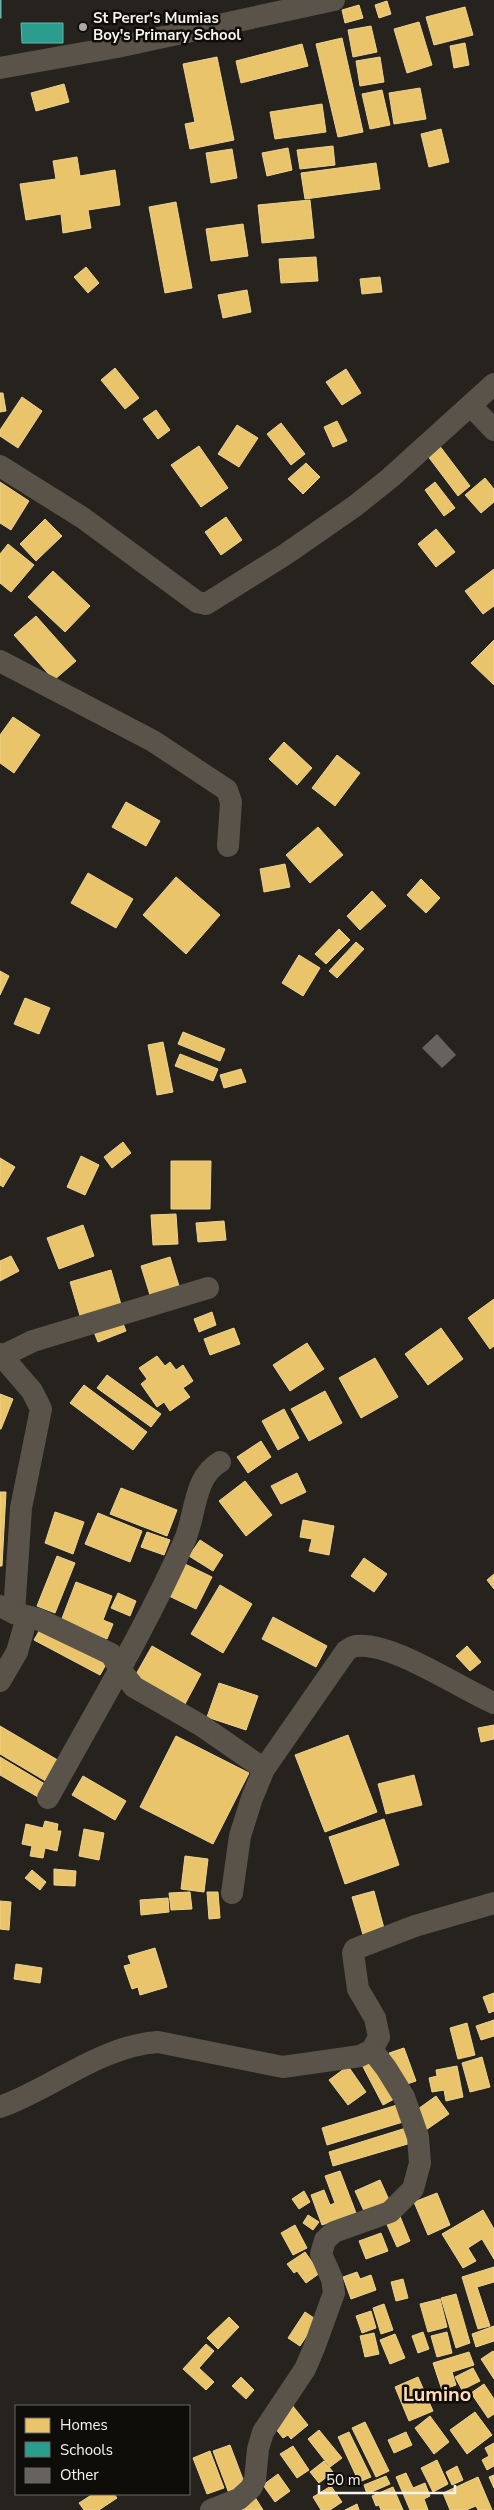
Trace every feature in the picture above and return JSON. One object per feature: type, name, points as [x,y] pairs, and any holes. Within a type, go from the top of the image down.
[{"type":"street","points":[[0,68],[116,47],[334,0]]},
{"type":"street","points":[[0,466],[83,518],[197,602],[206,604],[286,554],[355,506],[390,478],[494,384]]},
{"type":"street","points":[[471,406],[494,430]]},
{"type":"street","points":[[0,661],[153,741],[227,790],[231,802],[228,846]]},
{"type":"street","points":[[0,1681],[17,1652],[14,1612],[21,1508],[41,1409],[32,1391],[1,1355],[33,1341],[208,1288]]},
{"type":"street","points":[[48,1798],[173,1568],[191,1527],[204,1476],[210,1467],[220,1462]]},
{"type":"street","points":[[14,1612],[38,1619],[111,1654],[134,1687],[202,1726],[264,1770]]},
{"type":"street","points":[[232,1893],[240,1836],[252,1798],[264,1770],[346,1651],[356,1646],[373,1648],[399,1656],[494,1703]]},
{"type":"street","points":[[0,2107],[108,2055],[141,2043],[158,2042],[283,2067],[353,2058],[372,2050],[379,2037],[375,2018],[357,1984],[353,1953],[355,1949],[428,1922],[494,1903]]},
{"type":"street","points":[[211,2510],[239,2499],[251,2488],[255,2480],[258,2449],[263,2432],[304,2370],[314,2348],[334,2293],[334,2284],[321,2254],[325,2240],[334,2232],[390,2212],[414,2189],[420,2163],[418,2137],[404,2097],[372,2050]]},
{"type":"building: Homes","points":[[387,1],[391,14],[379,18],[375,5]]},
{"type":"building: Homes","points":[[359,5],[363,18],[345,23],[342,10]]},
{"type":"building: Homes","points":[[465,7],[473,35],[434,45],[426,17]]},
{"type":"building: Homes","points":[[419,22],[432,65],[407,73],[394,29]]},
{"type":"building: Homes","points":[[371,26],[377,52],[353,57],[348,30]]},
{"type":"building: Homes","points":[[342,38],[363,132],[338,137],[316,44]]},
{"type":"building: Homes","points":[[465,43],[469,65],[454,68],[450,46]]},
{"type":"building: Homes","points":[[302,44],[308,66],[241,83],[236,61]]},
{"type":"building: Homes","points":[[217,57],[234,140],[190,149],[185,124],[195,122],[183,64]]},
{"type":"building: Homes","points":[[380,57],[384,82],[360,86],[356,61]]},
{"type":"building: Homes","points":[[64,84],[69,102],[36,111],[31,93]]},
{"type":"building: Homes","points":[[420,88],[426,119],[394,124],[389,93]]},
{"type":"building: Homes","points":[[382,90],[390,125],[370,129],[362,94]]},
{"type":"building: Homes","points":[[322,104],[326,132],[275,139],[270,112]]},
{"type":"building: Homes","points":[[441,129],[449,162],[429,167],[421,134]]},
{"type":"building: Homes","points":[[333,146],[335,165],[300,169],[297,150]]},
{"type":"building: Homes","points":[[288,148],[292,170],[267,176],[262,153]]},
{"type":"building: Homes","points":[[232,149],[237,178],[211,183],[206,153]]},
{"type":"building: Homes","points":[[77,157],[80,176],[115,170],[120,205],[88,210],[91,228],[63,233],[61,214],[26,220],[20,184],[56,179],[53,161]]},
{"type":"building: Homes","points":[[376,163],[380,189],[305,199],[301,173]]},
{"type":"building: Homes","points":[[310,200],[314,238],[262,243],[258,205]]},
{"type":"building: Homes","points":[[176,202],[192,288],[165,293],[149,207]]},
{"type":"building: Homes","points":[[243,224],[248,256],[211,261],[206,229]]},
{"type":"building: Homes","points":[[316,257],[318,281],[281,283],[279,259]]},
{"type":"building: Homes","points":[[86,267],[99,283],[88,293],[74,277]]},
{"type":"building: Homes","points":[[380,277],[382,292],[362,294],[360,279]]},
{"type":"building: Homes","points":[[247,290],[251,312],[223,318],[218,295]]},
{"type":"building: Homes","points":[[115,368],[139,398],[125,409],[101,380]]},
{"type":"building: Homes","points":[[346,369],[361,393],[342,405],[326,382]]},
{"type":"building: Homes","points":[[0,393],[3,393],[6,411],[0,412]]},
{"type":"building: Homes","points":[[22,397],[42,411],[18,448],[0,436],[0,430]]},
{"type":"building: Homes","points":[[156,410],[170,430],[158,439],[143,419]]},
{"type":"building: Homes","points":[[337,421],[347,441],[333,447],[324,427]]},
{"type":"building: Homes","points":[[281,423],[305,454],[291,465],[267,434]]},
{"type":"building: Homes","points":[[237,425],[258,438],[239,467],[218,454]]},
{"type":"building: Homes","points":[[439,445],[470,486],[458,496],[427,455]]},
{"type":"building: Homes","points":[[199,446],[228,488],[201,507],[171,465]]},
{"type":"building: Homes","points":[[306,463],[320,477],[303,494],[288,479]]},
{"type":"building: Homes","points":[[485,478],[494,489],[494,502],[481,513],[465,495]]},
{"type":"building: Homes","points":[[0,482],[29,501],[11,530],[0,523]]},
{"type":"building: Homes","points":[[435,482],[455,508],[444,516],[425,490]]},
{"type":"building: Homes","points":[[226,517],[242,540],[221,555],[205,532]]},
{"type":"building: Homes","points":[[45,519],[62,536],[36,561],[20,544]]},
{"type":"building: Homes","points":[[436,529],[455,552],[436,567],[418,544]]},
{"type":"building: Homes","points":[[8,544],[34,565],[11,592],[0,583],[0,554]]},
{"type":"building: Homes","points":[[494,569],[494,606],[483,614],[465,591]]},
{"type":"building: Homes","points":[[53,571],[90,606],[65,632],[28,597]]},
{"type":"building: Homes","points":[[36,616],[76,661],[54,680],[14,635]]},
{"type":"building: Homes","points":[[494,640],[494,685],[471,663]]},
{"type":"building: Homes","points":[[13,717],[40,735],[14,773],[0,763],[0,735]]},
{"type":"building: Homes","points":[[284,742],[312,768],[297,785],[269,759]]},
{"type":"building: Homes","points":[[337,755],[360,773],[335,806],[312,788]]},
{"type":"building: Homes","points":[[126,802],[160,821],[146,846],[112,827]]},
{"type":"building: Homes","points":[[318,827],[343,855],[310,883],[286,855]]},
{"type":"building: Homes","points":[[285,864],[290,887],[264,892],[260,869]]},
{"type":"building: Homes","points":[[88,873],[133,899],[116,928],[71,903]]},
{"type":"building: Homes","points":[[176,877],[220,915],[186,954],[143,915]]},
{"type":"building: Homes","points":[[421,879],[440,898],[426,913],[407,895]]},
{"type":"building: Homes","points":[[372,891],[386,906],[360,930],[347,916]]},
{"type":"building: Homes","points":[[339,929],[350,940],[326,964],[315,954]]},
{"type":"building: Homes","points":[[356,942],[364,949],[337,978],[329,971]]},
{"type":"building: Homes","points":[[299,955],[320,968],[303,996],[282,983]]},
{"type":"building: Homes","points":[[0,971],[9,976],[0,995]]},
{"type":"building: Homes","points":[[25,998],[50,1008],[39,1034],[14,1024]]},
{"type":"building: Homes","points":[[183,1032],[225,1049],[220,1061],[178,1044]]},
{"type":"building: Homes","points":[[163,1042],[173,1092],[157,1095],[148,1045]]},
{"type":"building: Homes","points":[[180,1054],[218,1069],[213,1081],[175,1066]]},
{"type":"building: Homes","points":[[241,1069],[246,1082],[224,1088],[220,1075]]},
{"type":"building: Homes","points":[[123,1142],[131,1153],[112,1168],[104,1157]]},
{"type":"building: Homes","points":[[81,1156],[99,1165],[85,1195],[67,1187]]},
{"type":"building: Homes","points":[[0,1158],[15,1167],[3,1187],[0,1185]]},
{"type":"building: Homes","points":[[171,1161],[211,1161],[210,1209],[171,1209]]},
{"type":"building: Homes","points":[[176,1214],[178,1244],[153,1245],[151,1215]]},
{"type":"building: Homes","points":[[224,1221],[226,1240],[198,1242],[196,1223]]},
{"type":"building: Homes","points":[[83,1225],[94,1256],[59,1269],[47,1238]]},
{"type":"building: Homes","points":[[11,1256],[19,1271],[0,1281],[0,1261]]},
{"type":"building: Homes","points":[[170,1257],[179,1286],[150,1295],[141,1266]]},
{"type":"building: Homes","points":[[111,1270],[122,1308],[81,1319],[70,1282]]},
{"type":"building: Homes","points":[[494,1299],[494,1346],[490,1349],[468,1318]]},
{"type":"building: Homes","points":[[212,1312],[216,1325],[199,1332],[194,1319]]},
{"type":"building: Homes","points":[[120,1316],[126,1331],[98,1342],[92,1327]]},
{"type":"building: Homes","points":[[234,1328],[240,1344],[210,1355],[204,1339]]},
{"type":"building: Homes","points":[[441,1328],[463,1359],[428,1385],[405,1354]]},
{"type":"building: Homes","points":[[307,1343],[324,1369],[290,1391],[273,1365]]},
{"type":"building: Homes","points":[[157,1356],[165,1366],[170,1362],[176,1370],[183,1365],[193,1381],[183,1388],[190,1397],[170,1411],[164,1402],[157,1407],[141,1384],[147,1379],[139,1368]]},
{"type":"building: Homes","points":[[375,1358],[398,1397],[361,1418],[339,1378]]},
{"type":"building: Homes","points":[[107,1375],[161,1414],[151,1427],[97,1388]]},
{"type":"building: Homes","points":[[84,1385],[147,1432],[133,1450],[70,1403]]},
{"type":"building: Homes","points":[[325,1391],[342,1423],[309,1441],[291,1409]]},
{"type":"building: Homes","points":[[0,1394],[13,1399],[1,1429],[0,1429]]},
{"type":"building: Homes","points":[[284,1409],[299,1438],[278,1450],[262,1421]]},
{"type":"building: Homes","points":[[261,1441],[271,1457],[248,1473],[237,1457]]},
{"type":"building: Homes","points":[[297,1473],[306,1492],[281,1504],[271,1486]]},
{"type":"building: Homes","points":[[245,1481],[272,1515],[246,1536],[219,1501]]},
{"type":"building: Homes","points":[[121,1488],[177,1510],[167,1536],[110,1514]]},
{"type":"building: Homes","points":[[0,1492],[6,1492],[2,1566],[0,1566]]},
{"type":"building: Homes","points":[[55,1512],[84,1522],[73,1554],[45,1543]]},
{"type":"building: Homes","points":[[98,1513],[142,1531],[130,1562],[85,1544]]},
{"type":"building: Homes","points":[[303,1520],[334,1526],[329,1555],[309,1551],[312,1539],[300,1537]]},
{"type":"building: Homes","points":[[147,1532],[170,1540],[164,1555],[141,1547]]},
{"type":"building: Homes","points":[[200,1540],[223,1555],[213,1571],[189,1556]]},
{"type":"building: Homes","points":[[57,1556],[75,1563],[55,1613],[37,1606]]},
{"type":"building: Homes","points":[[364,1558],[387,1574],[374,1592],[351,1576]]},
{"type":"building: Homes","points":[[185,1564],[212,1577],[196,1609],[169,1596]]},
{"type":"building: Homes","points":[[494,1574],[494,1589],[487,1580]]},
{"type":"building: Homes","points":[[76,1582],[112,1596],[103,1620],[113,1624],[107,1639],[61,1621]]},
{"type":"building: Homes","points":[[220,1585],[252,1604],[223,1653],[191,1634]]},
{"type":"building: Homes","points":[[118,1593],[136,1601],[130,1616],[111,1608]]},
{"type":"building: Homes","points":[[273,1617],[327,1646],[316,1667],[262,1639]]},
{"type":"building: Homes","points":[[42,1626],[108,1661],[100,1675],[34,1640]]},
{"type":"building: Homes","points":[[152,1646],[201,1674],[185,1704],[135,1676]]},
{"type":"building: Homes","points":[[467,1646],[481,1662],[470,1671],[456,1656]]},
{"type":"building: Homes","points":[[219,1683],[258,1696],[246,1730],[207,1717]]},
{"type":"building: Homes","points":[[494,1725],[494,1739],[481,1742],[478,1728]]},
{"type":"building: Homes","points":[[0,1726],[61,1762],[49,1783],[0,1754]]},
{"type":"building: Homes","points":[[348,1735],[377,1812],[325,1832],[295,1755]]},
{"type":"building: Homes","points":[[176,1736],[249,1773],[213,1844],[140,1807]]},
{"type":"building: Homes","points":[[0,1757],[45,1784],[38,1797],[0,1775]]},
{"type":"building: Homes","points":[[414,1775],[422,1805],[386,1814],[378,1784]]},
{"type":"building: Homes","points":[[83,1776],[126,1801],[115,1820],[72,1795]]},
{"type":"building: Homes","points":[[384,1819],[399,1865],[345,1884],[329,1837]]},
{"type":"building: Homes","points":[[45,1821],[58,1824],[57,1831],[61,1831],[57,1851],[45,1848],[43,1858],[30,1856],[32,1846],[22,1844],[26,1824],[43,1828]]},
{"type":"building: Homes","points":[[84,1829],[104,1833],[99,1860],[79,1856]]},
{"type":"building: Homes","points":[[185,1856],[208,1859],[204,1892],[181,1889]]},
{"type":"building: Homes","points":[[54,1869],[76,1871],[75,1886],[54,1885]]},
{"type":"building: Homes","points":[[32,1870],[46,1882],[40,1890],[25,1878]]},
{"type":"building: Homes","points":[[374,1891],[385,1932],[364,1938],[352,1897]]},
{"type":"building: Homes","points":[[190,1892],[192,1909],[171,1910],[169,1893]]},
{"type":"building: Homes","points":[[207,1892],[218,1892],[220,1918],[209,1919]]},
{"type":"building: Homes","points":[[168,1898],[169,1912],[141,1915],[140,1900]]},
{"type":"building: Homes","points":[[0,1901],[11,1902],[9,1930],[0,1929]]},
{"type":"building: Homes","points":[[155,1948],[167,1987],[140,1995],[138,1987],[132,1989],[124,1966],[131,1964],[128,1956]]},
{"type":"building: Homes","points":[[16,1964],[42,1968],[40,1983],[14,1979]]},
{"type":"building: Homes","points":[[494,1993],[494,2011],[489,2013],[483,1997]]},
{"type":"building: Homes","points":[[494,2020],[494,2036],[481,2040],[476,2026]]},
{"type":"building: Homes","points":[[467,2023],[475,2055],[458,2059],[450,2028]]},
{"type":"building: Homes","points":[[404,2048],[416,2081],[401,2086],[389,2053]]},
{"type":"building: Homes","points":[[374,2056],[396,2098],[383,2105],[361,2063]]},
{"type":"building: Homes","points":[[482,2057],[490,2087],[470,2092],[462,2063]]},
{"type":"building: Homes","points":[[348,2066],[366,2092],[348,2105],[329,2080]]},
{"type":"building: Homes","points":[[457,2066],[463,2097],[446,2101],[444,2090],[432,2092],[429,2078],[437,2076],[436,2070]]},
{"type":"building: Homes","points":[[436,2096],[449,2114],[423,2132],[411,2114]]},
{"type":"building: Homes","points":[[397,2105],[403,2122],[327,2145],[322,2128]]},
{"type":"building: Homes","points":[[406,2128],[411,2143],[333,2166],[329,2152]]},
{"type":"building: Homes","points":[[340,2171],[356,2213],[322,2225],[311,2195],[324,2190],[330,2205],[335,2203],[325,2176]]},
{"type":"building: Homes","points":[[380,2180],[389,2200],[364,2211],[355,2191]]},
{"type":"building: Homes","points":[[304,2191],[310,2202],[299,2209],[292,2199]]},
{"type":"building: Homes","points":[[437,2193],[450,2225],[428,2235],[414,2202]]},
{"type":"building: Homes","points":[[483,2210],[494,2229],[494,2259],[482,2239],[468,2248],[476,2261],[463,2268],[442,2234]]},
{"type":"building: Homes","points":[[399,2214],[410,2241],[397,2247],[385,2220]]},
{"type":"building: Homes","points":[[308,2215],[319,2222],[313,2230],[303,2223]]},
{"type":"building: Homes","points":[[295,2225],[307,2248],[293,2255],[281,2233]]},
{"type":"building: Homes","points":[[381,2233],[388,2251],[366,2259],[359,2241]]},
{"type":"building: Homes","points":[[305,2252],[320,2273],[306,2283],[297,2271],[294,2273],[287,2264]]},
{"type":"building: Homes","points":[[494,2267],[494,2282],[477,2287],[490,2326],[478,2329],[462,2277]]},
{"type":"building: Homes","points":[[357,2272],[360,2279],[371,2275],[376,2290],[351,2299],[343,2277]]},
{"type":"building: Homes","points":[[403,2279],[408,2298],[396,2301],[391,2282]]},
{"type":"building: Homes","points":[[456,2294],[470,2343],[456,2348],[441,2298]]},
{"type":"building: Homes","points":[[440,2299],[447,2327],[428,2332],[420,2304]]},
{"type":"building: Homes","points":[[384,2304],[393,2330],[381,2334],[373,2308]]},
{"type":"building: Homes","points":[[371,2311],[376,2328],[362,2333],[356,2316]]},
{"type":"building: Homes","points":[[305,2312],[317,2320],[300,2346],[288,2338]]},
{"type":"building: Homes","points":[[229,2317],[239,2327],[218,2349],[207,2338]]},
{"type":"building: Homes","points":[[494,2326],[494,2341],[476,2347],[472,2334]]},
{"type":"building: Homes","points":[[423,2332],[429,2349],[418,2353],[412,2336]]},
{"type":"building: Homes","points":[[447,2332],[452,2353],[437,2357],[431,2336]]},
{"type":"building: Homes","points":[[374,2333],[379,2354],[365,2357],[360,2336]]},
{"type":"building: Homes","points":[[395,2334],[405,2358],[390,2364],[380,2340]]},
{"type":"building: Homes","points":[[206,2344],[214,2351],[199,2368],[214,2382],[206,2390],[183,2369]]},
{"type":"building: Homes","points":[[469,2352],[474,2365],[452,2372],[456,2385],[442,2390],[433,2363]]},
{"type":"building: Homes","points":[[494,2352],[494,2379],[481,2359]]},
{"type":"building: Homes","points":[[473,2368],[480,2381],[462,2390],[455,2377]]},
{"type":"building: Homes","points":[[241,2377],[254,2390],[246,2399],[232,2386]]},
{"type":"building: Homes","points":[[418,2377],[433,2411],[409,2421],[395,2387]]},
{"type":"building: Homes","points":[[484,2384],[494,2399],[494,2414],[488,2418],[471,2393]]},
{"type":"building: Homes","points":[[292,2405],[308,2425],[291,2439],[288,2435],[283,2438],[275,2428]]},
{"type":"building: Homes","points":[[475,2412],[492,2435],[467,2454],[450,2430]]},
{"type":"building: Homes","points":[[430,2416],[449,2442],[434,2454],[415,2428]]},
{"type":"building: Homes","points":[[365,2422],[389,2471],[376,2477],[352,2428]]},
{"type":"building: Homes","points":[[319,2430],[342,2458],[330,2467],[308,2439]]},
{"type":"building: Homes","points":[[349,2432],[371,2477],[359,2482],[338,2437]]},
{"type":"building: Homes","points":[[406,2432],[412,2445],[394,2453],[388,2440]]},
{"type":"building: Homes","points":[[494,2443],[494,2466],[487,2470],[482,2460],[489,2456],[485,2448]]},
{"type":"building: Homes","points":[[230,2445],[247,2490],[230,2496],[213,2451]]},
{"type":"building: Homes","points":[[293,2446],[309,2470],[297,2478],[280,2454]]},
{"type":"building: Homes","points":[[210,2451],[224,2488],[207,2494],[193,2458]]},
{"type":"building: Homes","points":[[437,2460],[448,2484],[433,2492],[421,2468]]},
{"type":"building: Homes","points":[[324,2461],[333,2472],[319,2483],[310,2472]]},
{"type":"building: Homes","points":[[457,2466],[463,2480],[452,2485],[446,2472]]},
{"type":"building: Homes","points":[[406,2473],[413,2488],[425,2483],[430,2496],[424,2499],[428,2510],[410,2510],[396,2477]]},
{"type":"building: Homes","points":[[278,2474],[290,2491],[275,2502],[263,2485]]},
{"type":"building: Homes","points":[[494,2475],[494,2488],[489,2477]]},
{"type":"building: Homes","points":[[386,2476],[390,2484],[367,2494],[364,2485]]},
{"type":"building: Homes","points":[[478,2477],[492,2510],[478,2510],[476,2506],[466,2510],[450,2510],[443,2493]]},
{"type":"building: Homes","points":[[331,2486],[342,2502],[330,2510],[321,2510],[313,2497]]},
{"type":"building: Homes","points":[[393,2487],[403,2510],[381,2510],[379,2505],[376,2506],[372,2496]]},
{"type":"building: Homes","points":[[253,2494],[263,2510],[232,2510]]},
{"type":"building: Homes","points":[[91,2495],[115,2495],[117,2498],[99,2510],[84,2510],[79,2503]]},
{"type":"building: Homes","points":[[357,2504],[359,2510],[345,2510]]},
{"type":"building: Schools","points":[[1,0],[1,18],[0,18]]},
{"type":"building: Schools","points":[[21,23],[63,23],[63,43],[22,43]]},
{"type":"building: Other","points":[[437,1034],[456,1055],[442,1068],[422,1048]]},
{"type":"place","name":"St Perer's Mumias Boy's Primary School","points":[[83,27]]},
{"type":"district","name":"Lumino","points":[[437,2394]]}]
